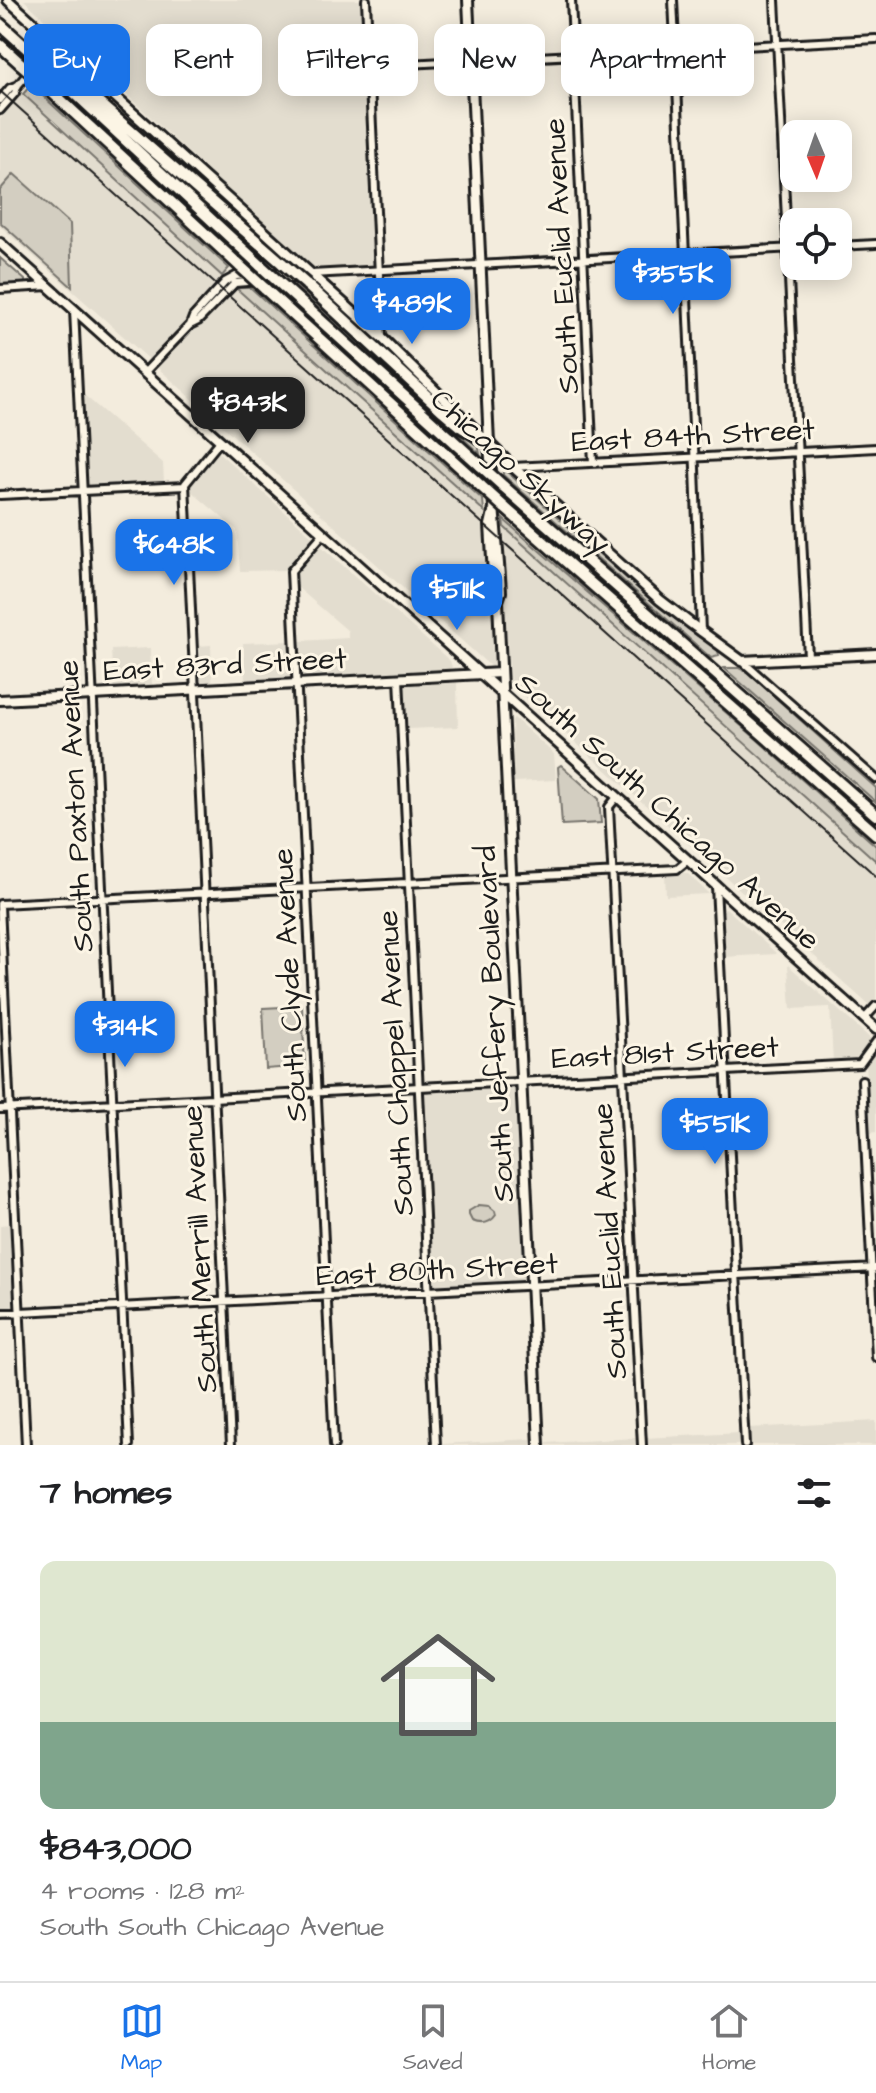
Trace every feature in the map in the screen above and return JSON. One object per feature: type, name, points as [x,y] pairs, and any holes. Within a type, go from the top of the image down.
[{"type":"highway","name":"Chicago Skyway","points":[[0,24],[24,46]]},
{"type":"highway","name":"Chicago Skyway","points":[[0,45],[482,487],[499,509],[695,674],[876,834]]},
{"type":"highway","name":"Chicago Skyway","points":[[79,96],[503,486],[876,815]]},
{"type":"highway","points":[[87,96],[283,264],[309,279],[443,411],[463,428],[489,443]]},
{"type":"main road","points":[[8,0],[34,24]]},
{"type":"main road","name":"South Jeffery Boulevard","points":[[468,0],[469,24]]},
{"type":"main road","points":[[112,96],[309,279],[382,338],[513,467],[660,600],[701,632],[742,661],[876,654]]},
{"type":"main road","name":"South Jeffery Boulevard","points":[[473,96],[489,443],[499,509],[490,525],[494,592],[498,601],[539,1445]]},
{"type":"main road","name":"South South Chicago Avenue","points":[[0,243],[876,1029]]},
{"type":"main road","name":"East 83rd Street","points":[[0,700],[501,673]]},
{"type":"street","points":[[366,0],[367,24]]},
{"type":"street","name":"South Euclid Avenue","points":[[571,0],[572,24]]},
{"type":"street","points":[[673,0],[674,24]]},
{"type":"street","points":[[775,0],[787,208]]},
{"type":"street","points":[[754,46],[876,39]]},
{"type":"street","points":[[0,110],[24,78]]},
{"type":"street","points":[[0,100],[10,88],[18,85]]},
{"type":"street","points":[[371,96],[382,338]]},
{"type":"street","name":"South Euclid Avenue","points":[[575,96],[593,463]]},
{"type":"street","points":[[677,96],[701,632]]},
{"type":"street","points":[[852,245],[876,244]]},
{"type":"street","points":[[144,373],[235,283],[309,279],[379,270],[780,249]]},
{"type":"street","points":[[791,280],[796,452],[808,657]]},
{"type":"street","points":[[0,289],[49,286]]},
{"type":"street","name":"South Paxton Avenue","points":[[74,309],[129,1445]]},
{"type":"street","points":[[0,495],[185,486],[220,441]]},
{"type":"street","name":"East 84th Street","points":[[513,467],[876,448]]},
{"type":"street","name":"South Merrill Avenue","points":[[185,486],[231,1445]]},
{"type":"street","name":"South Clyde Avenue","points":[[323,534],[291,571],[334,1445]]},
{"type":"street","points":[[742,661],[876,779]]},
{"type":"street","name":"South Chappel Avenue","points":[[399,678],[436,1445]]},
{"type":"street","name":"South Euclid Avenue","points":[[617,797],[609,807],[642,1445]]},
{"type":"street","points":[[26,1445],[0,905],[677,869],[687,861]]},
{"type":"street","points":[[716,886],[745,1445]]},
{"type":"street","points":[[864,1019],[876,1006]]},
{"type":"street","name":"East 81st Street","points":[[0,1109],[860,1064],[876,1042]]},
{"type":"street","points":[[862,1080],[874,1269],[876,1357]]},
{"type":"street","name":"East 80th Street","points":[[0,1313],[874,1269]]},
{"type":"shaded area","points":[[24,0],[361,0],[362,24],[278,24],[278,96],[366,96],[375,266],[313,268],[128,96],[130,96],[130,24],[50,24]]},
{"type":"shaded area","points":[[23,94],[222,276],[151,361],[0,226],[0,119]]},
{"type":"shaded area","points":[[25,96],[43,96],[229,268],[222,276]]},
{"type":"shaded area","points":[[94,96],[102,96],[290,261],[290,265]]},
{"type":"shaded area","points":[[14,174],[70,224],[72,287],[0,222],[0,190]]},
{"type":"shaded area","points":[[0,258],[25,280],[23,285],[0,286]]},
{"type":"shaded area","points":[[295,285],[300,285],[479,448],[480,454]]},
{"type":"shaded area","points":[[236,288],[484,511],[488,578],[491,581],[493,666],[158,368]]},
{"type":"shaded area","points":[[236,288],[251,288],[483,500],[484,511]]},
{"type":"shaded area","points":[[84,395],[163,463],[164,483],[88,486]]},
{"type":"shaded area","points":[[217,451],[315,539],[287,570],[240,571],[237,530],[191,491],[191,481]]},
{"type":"shaded area","points":[[506,471],[659,607],[718,650],[719,656],[711,658],[503,475]]},
{"type":"shaded area","points":[[503,519],[876,846],[876,861],[504,527]]},
{"type":"shaded area","points":[[504,527],[876,861],[876,1000],[870,1006],[510,684],[504,593],[507,595]]},
{"type":"shaded area","points":[[321,546],[450,661],[452,667],[302,677],[300,641],[348,638],[348,631],[297,587],[296,573]]},
{"type":"shaded area","points":[[291,641],[293,678],[245,680],[243,643]]},
{"type":"shaded area","points":[[211,645],[212,682],[199,682],[197,646]]},
{"type":"shaded area","points":[[150,648],[152,685],[113,687],[111,650]]},
{"type":"shaded area","points":[[724,668],[739,668],[747,672],[876,788],[876,802]]},
{"type":"shaded area","points":[[457,683],[458,727],[407,729],[404,685]]},
{"type":"shaded area","points":[[514,718],[554,754],[556,780],[514,782]]},
{"type":"shaded area","points":[[561,765],[599,799],[601,823],[562,825],[558,767]]},
{"type":"shaded area","points":[[687,873],[709,894],[666,896],[665,874]]},
{"type":"shaded area","points":[[726,908],[777,954],[724,957],[722,910]]},
{"type":"shaded area","points":[[788,965],[872,1040],[853,1061],[833,1062],[830,1007],[791,1009]]},
{"type":"shaded area","points":[[302,1006],[305,1066],[266,1069],[263,1008]]},
{"type":"shaded area","points":[[876,1051],[876,1132],[870,1133],[866,1063]]},
{"type":"shaded area","points":[[515,1087],[524,1281],[433,1286],[423,1092]]},
{"type":"shaded area","points":[[479,1205],[489,1206],[496,1215],[486,1223],[472,1221],[469,1211]]},
{"type":"shaded area","points":[[11,1224],[15,1308],[0,1309],[0,1225]]},
{"type":"shaded area","points":[[876,1421],[876,1445],[749,1445],[748,1428]]},
{"type":"shaded area","points":[[740,1433],[741,1445],[646,1445],[645,1438]]},
{"type":"shaded area","points":[[637,1438],[638,1445],[546,1445],[546,1443]]},
{"type":"shaded area","points":[[532,1439],[532,1445],[442,1445],[442,1444]]},
{"type":"railway","points":[[0,91],[876,876]]}]
